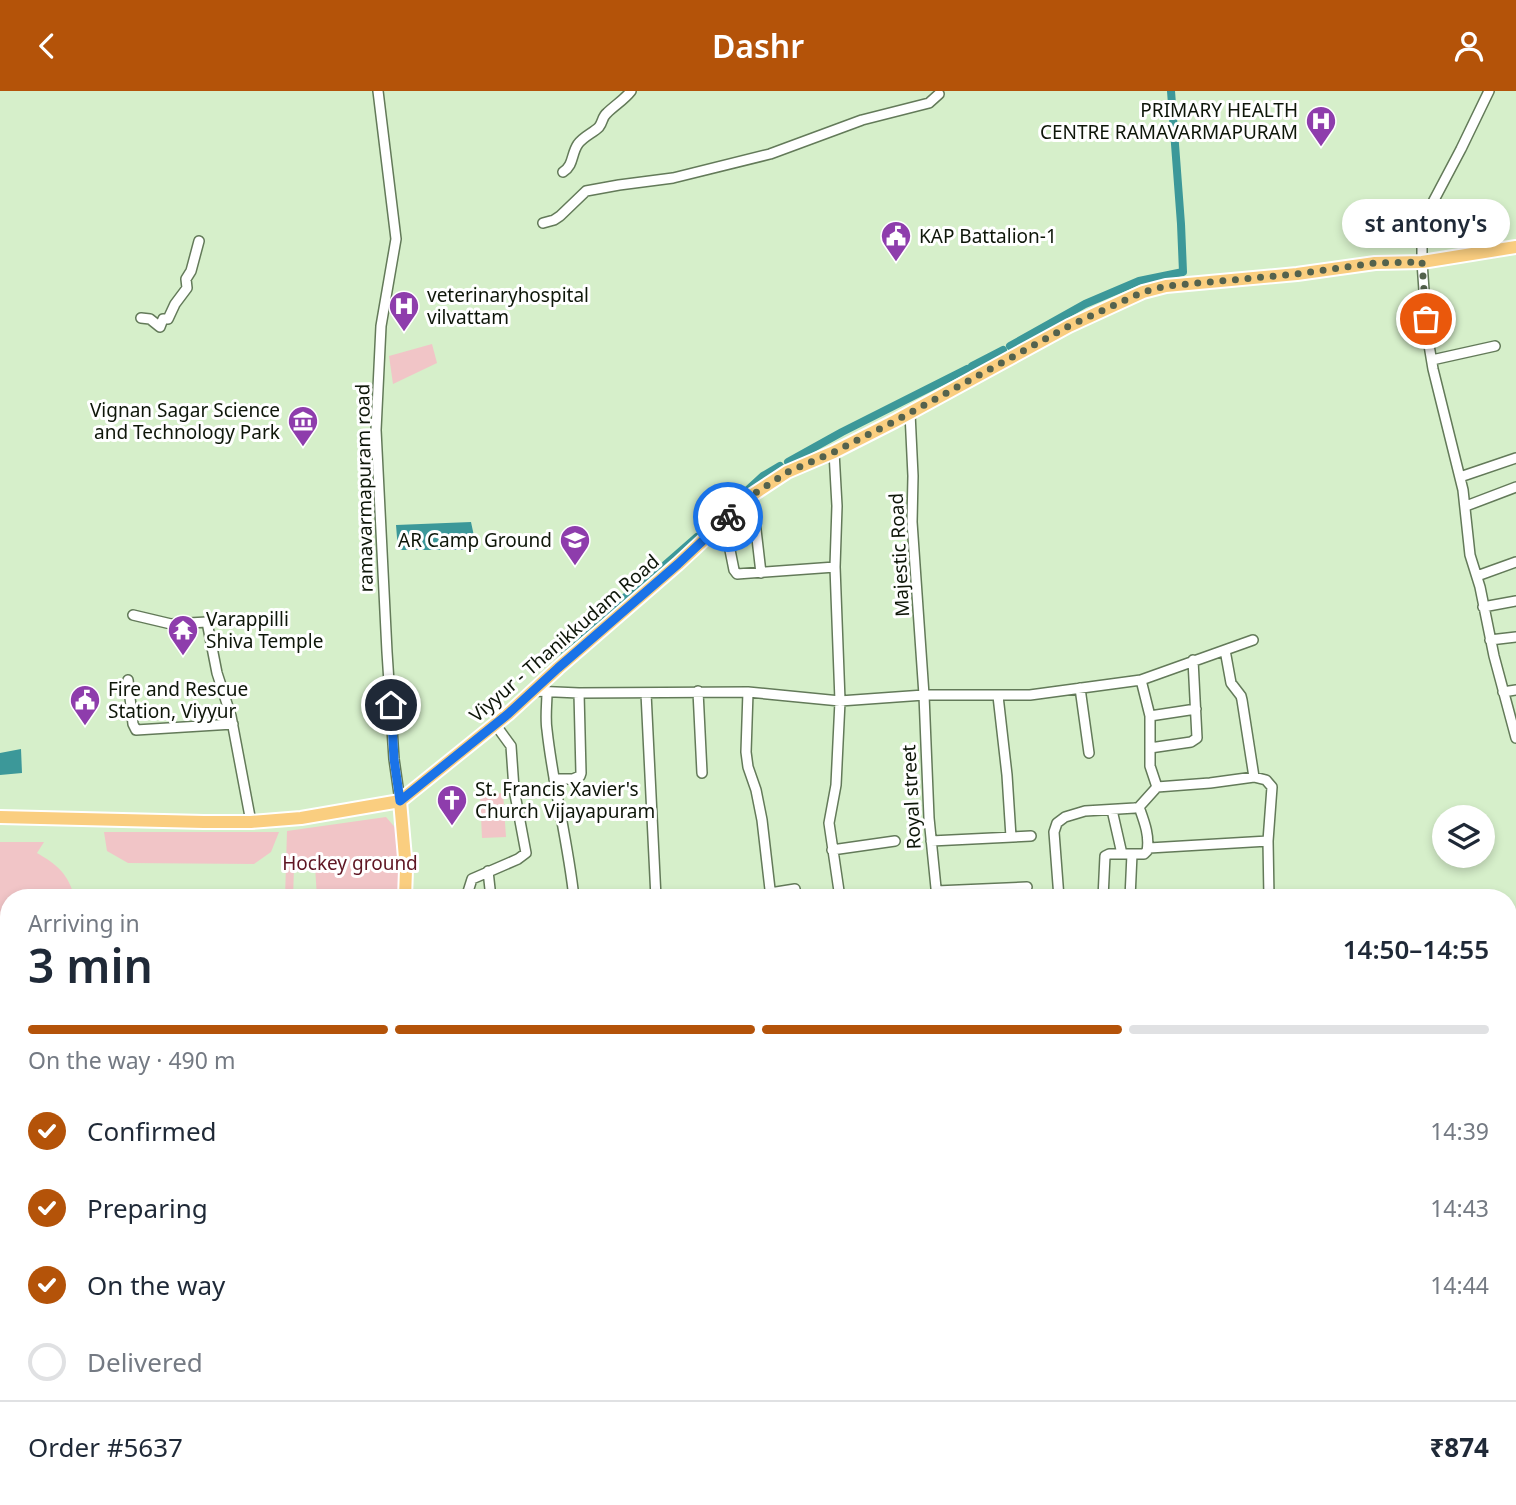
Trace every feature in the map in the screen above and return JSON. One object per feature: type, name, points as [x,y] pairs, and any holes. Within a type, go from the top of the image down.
[{"type":"main road","name":"Viyyur - Thanikkudam Road","points":[[0,817],[251,822],[301,818],[400,801],[533,691],[752,495],[788,472],[910,413],[1069,326],[1143,292],[1166,286],[1297,274],[1375,263],[1422,262],[1516,247]]},
{"type":"main road","points":[[400,801],[405,889]]},
{"type":"street","name":"ramavarmapuram road","points":[[378,91],[396,239],[381,326],[376,430],[387,652],[394,759],[400,801]]},
{"type":"street","points":[[563,172],[573,160],[578,144],[597,129],[606,113],[625,100],[631,91]]},
{"type":"street","points":[[1489,91],[1423,222],[1422,262],[1427,333],[1463,490],[1470,555],[1516,739]]},
{"type":"street","points":[[543,223],[560,216],[586,191],[673,178],[770,154],[862,120],[929,103],[939,94]]},
{"type":"street","points":[[141,318],[150,319],[160,327],[163,319],[168,319],[180,295],[187,288],[186,279],[191,271],[199,241]]},
{"type":"street","points":[[1432,360],[1495,347]]},
{"type":"street","name":"Majestic Road","points":[[910,413],[912,522],[924,695]]},
{"type":"street","points":[[834,452],[840,701],[836,785],[830,823],[838,889]]},
{"type":"street","points":[[1460,477],[1516,458]]},
{"type":"street","points":[[1466,506],[1516,487]]},
{"type":"street","points":[[752,495],[761,572]]},
{"type":"street","points":[[724,520],[735,573],[835,567]]},
{"type":"street","points":[[1477,576],[1516,562]]},
{"type":"street","points":[[1483,607],[1516,601]]},
{"type":"street","points":[[134,615],[171,624],[207,622],[217,673],[233,724],[251,822]]},
{"type":"street","points":[[1490,641],[1516,637]]},
{"type":"street","points":[[533,691],[748,692],[840,701],[924,695],[1030,695],[1142,680],[1253,640]]},
{"type":"street","points":[[1225,650],[1231,684],[1242,700],[1254,777]]},
{"type":"street","points":[[1150,748],[1196,740],[1198,733],[1193,660]]},
{"type":"street","points":[[128,680],[132,724],[136,730],[233,724]]},
{"type":"street","points":[[1142,680],[1150,716],[1150,765],[1157,787]]},
{"type":"street","points":[[1080,688],[1089,753]]},
{"type":"street","points":[[1503,692],[1516,690]]},
{"type":"street","points":[[698,691],[702,773]]},
{"type":"street","points":[[547,692],[546,727],[573,889]]},
{"type":"street","points":[[646,692],[656,889]]},
{"type":"street","points":[[748,692],[746,751],[762,820],[770,889]]},
{"type":"street","points":[[554,779],[577,778],[581,773],[579,693]]},
{"type":"street","name":"Royal street","points":[[924,695],[936,889]]},
{"type":"street","points":[[998,696],[1011,837]]},
{"type":"street","points":[[1150,716],[1196,709]]},
{"type":"street","points":[[469,889],[472,879],[523,857],[526,853],[514,789],[511,746],[495,724]]},
{"type":"street","points":[[1058,889],[1054,832],[1057,823],[1065,817],[1085,811],[1129,810],[1139,807],[1157,787],[1254,777],[1266,779],[1272,787],[1268,841],[1269,889]]},
{"type":"street","points":[[1102,889],[1104,858],[1109,854],[1144,854],[1149,848],[1139,807]]},
{"type":"street","points":[[1112,810],[1127,854],[1129,889]]},
{"type":"street","points":[[931,841],[1031,837]]},
{"type":"street","points":[[832,850],[895,841]]},
{"type":"street","points":[[1149,848],[1268,841]]},
{"type":"street","points":[[488,871],[490,889]]},
{"type":"street","points":[[1001,889],[1027,887]]},
{"type":"green space","points":[[432,344],[437,363],[393,384],[389,356]]},
{"type":"green space","points":[[503,793],[506,837],[482,838],[480,795]]},
{"type":"green space","name":"Hockey ground","points":[[386,817],[399,832],[401,889],[316,889],[315,866],[294,867],[293,889],[285,889],[287,831]]},
{"type":"green space","points":[[104,832],[279,832],[271,852],[254,864],[128,863],[107,851]]},
{"type":"green space","points":[[0,842],[44,842],[37,853],[61,871],[71,889],[0,889]]},
{"type":"water","points":[[471,522],[477,550],[398,550],[396,525]]},
{"type":"water","points":[[21,749],[22,773],[0,775],[0,753]]},
{"type":"waterway","points":[[1010,346],[1085,304],[1139,281],[1183,272],[1171,91]]},
{"type":"waterway","points":[[972,366],[1003,350]]},
{"type":"waterway","points":[[788,462],[967,369]]},
{"type":"waterway","points":[[703,531],[763,476],[780,466]]},
{"type":"waterway","points":[[556,653],[697,537]]},
{"type":"way so far","points":[[728,517],[752,495],[799,466],[834,452],[1069,326],[1143,292],[1166,286],[1297,274],[1375,263],[1422,262],[1426,319]]},
{"type":"place","name":"PRIMARY HEALTH CENTRE RAMAVARMAPURAM","points":[[1321,148]]},
{"type":"place","name":"KAP Battalion-1","points":[[896,263]]},
{"type":"place","name":"st antony's","points":[[1426,319]]},
{"type":"place","name":"veterinaryhospital vilvattam","points":[[404,333]]},
{"type":"place","name":"Vignan Sagar Science and Technology Park","points":[[303,448]]},
{"type":"place","name":"AR Camp Ground","points":[[575,567]]},
{"type":"place","name":"Varappilli Shiva Temple","points":[[183,657]]},
{"type":"place","name":"Fire and Rescue Station, Viyyur","points":[[85,727]]},
{"type":"place","name":"St. Francis Xavier's Church Vijayapuram","points":[[452,827]]},
{"type":"route","points":[[391,705],[400,801],[508,714],[728,517]]}]
